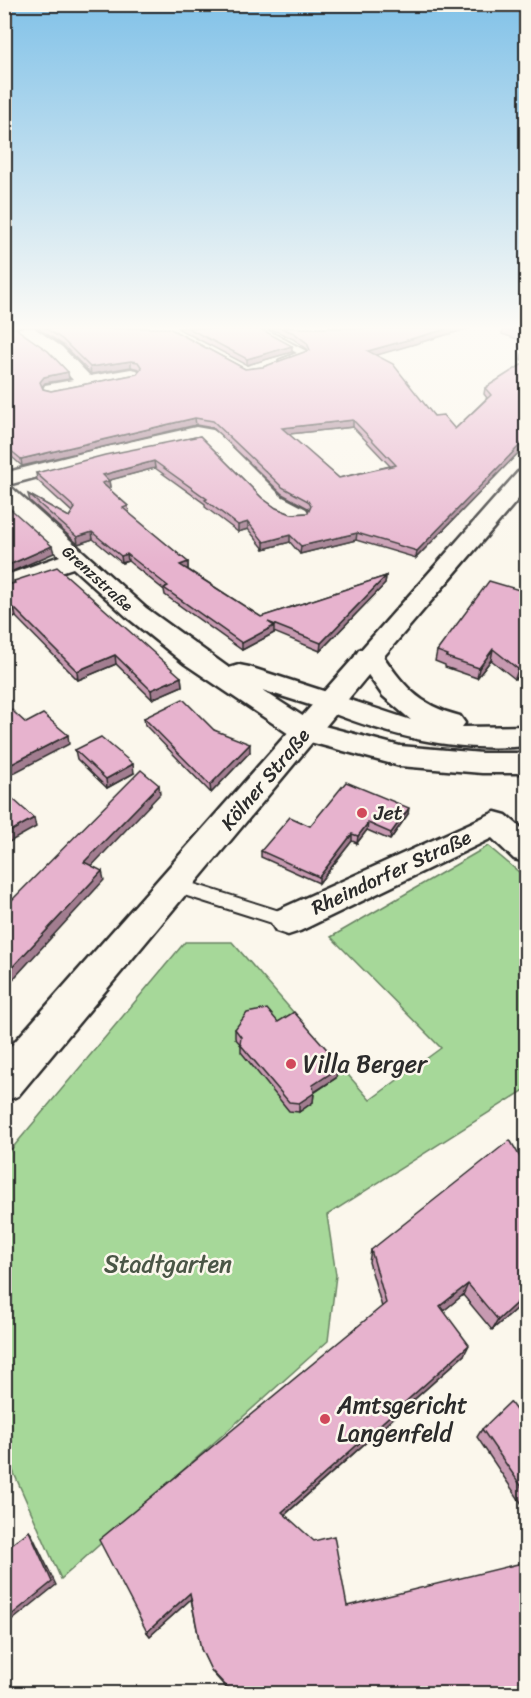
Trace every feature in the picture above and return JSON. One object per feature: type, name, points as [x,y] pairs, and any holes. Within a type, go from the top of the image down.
[{"type":"street","points":[[4,480],[196,432],[213,438],[273,501],[298,514]]},
{"type":"street","name":"Kölner Straße","points":[[4,1083],[329,702],[526,477]]},
{"type":"street","name":"Grenzstraße","points":[[4,493],[137,613],[195,658],[305,731]]},
{"type":"street","points":[[4,584],[76,559]]},
{"type":"street","points":[[369,656],[387,686],[409,707],[436,720],[520,736]]},
{"type":"street","name":"Grenzstraße","points":[[195,658],[329,702]]},
{"type":"street","points":[[329,702],[377,722],[425,734],[474,739],[520,736]]},
{"type":"street","points":[[305,731],[400,756],[482,763],[526,763]]},
{"type":"street","name":"Rheindorfer Straße","points":[[288,921],[495,823],[526,850]]},
{"type":"lane","points":[[175,885],[288,921]]},
{"type":"green space","name":"Stadtgarten","points":[[488,846],[526,878],[526,1089],[327,1215],[336,1275],[328,1341],[61,1579],[5,1453],[4,1158],[185,942],[232,942],[370,1100],[441,1048],[331,937]]},
{"type":"building","points":[[4,407],[427,407],[434,416],[443,415],[455,429],[478,407],[526,407],[526,435],[524,438],[526,439],[417,551],[357,533],[301,546],[290,535],[264,542],[248,522],[238,525],[205,500],[207,499],[154,461],[103,475],[109,481],[102,483],[128,506],[123,508],[188,562],[180,565],[261,617],[386,576],[321,643],[268,622],[274,626],[242,643],[164,588],[168,586],[127,554],[121,556],[92,532],[77,537],[28,494],[69,517],[75,508],[36,473],[105,455],[200,436],[262,498],[276,508],[291,514],[308,513],[311,506],[308,501],[282,487],[213,421],[195,418],[21,459],[4,445]],"holes":[[[353,420],[396,465],[339,478],[282,428]]]},
{"type":"building","points":[[4,503],[52,546],[4,567]]},
{"type":"building","points":[[57,567],[181,677],[151,690],[115,655],[77,671],[14,608],[4,612],[4,586]]},
{"type":"building","points":[[489,581],[526,592],[526,665],[518,669],[493,649],[479,668],[446,657],[448,655],[437,651]]},
{"type":"building","points":[[183,699],[214,730],[250,744],[210,785],[144,718]]},
{"type":"building","points":[[4,703],[26,723],[43,714],[68,735],[4,768]]},
{"type":"building","points":[[101,737],[133,764],[106,779],[75,750]]},
{"type":"building","points":[[141,770],[159,785],[84,862],[102,871],[4,976],[4,908]]},
{"type":"building","points":[[346,782],[409,808],[391,833],[368,823],[358,836],[352,834],[319,877],[261,851],[290,817],[310,826]]},
{"type":"building","points":[[4,791],[34,818],[4,835]]},
{"type":"building","name":"Villa Berger","points":[[267,1009],[278,1022],[294,1012],[331,1054],[327,1057],[337,1069],[313,1085],[314,1093],[299,1103],[289,1102],[240,1044],[241,1037],[235,1029],[247,1013]]},
{"type":"building","name":"Amtsgericht Langenfeld","points":[[510,1140],[526,1167],[526,1294],[498,1320],[468,1284],[440,1306],[469,1345],[282,1512],[314,1541],[334,1536],[347,1606],[526,1562],[526,1694],[236,1694],[211,1670],[201,1649],[190,1593],[147,1632],[99,1540],[386,1303],[371,1250]]},
{"type":"building","points":[[510,1402],[526,1424],[526,1493],[482,1429]]},
{"type":"building","points":[[29,1531],[52,1582],[4,1621],[4,1550]]},
{"type":"place","name":"Jet","points":[[362,813]]},
{"type":"place","name":"Villa Berger","points":[[291,1064]]},
{"type":"place","name":"Amtsgericht Langenfeld","points":[[325,1419]]}]
